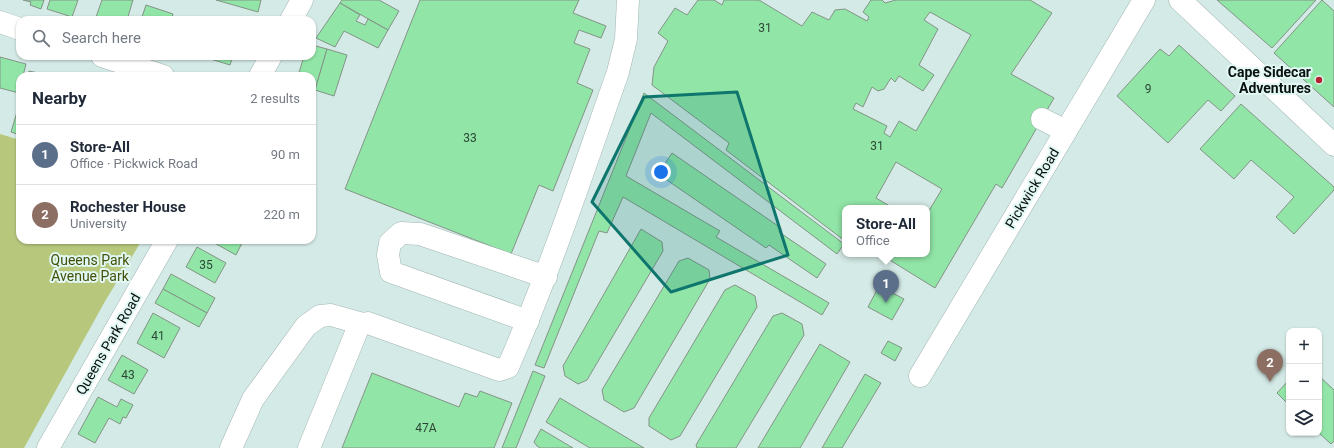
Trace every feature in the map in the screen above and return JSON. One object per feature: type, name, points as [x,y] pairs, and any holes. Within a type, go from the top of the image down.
[{"type":"street","points":[[293,16],[302,0]]},
{"type":"street","points":[[231,448],[253,399],[306,326],[320,316],[331,315],[363,324],[368,323],[499,370],[508,367],[546,277],[618,72],[626,39],[628,0]]},
{"type":"street","name":"Pickwick Road","points":[[920,376],[1144,0]]},
{"type":"street","points":[[1180,0],[1334,145]]},
{"type":"street","points":[[0,22],[16,28]]},
{"type":"street","points":[[114,60],[151,72]]},
{"type":"street","points":[[262,72],[269,60]]},
{"type":"street","points":[[1040,123],[1064,136]]},
{"type":"street","points":[[528,321],[391,272],[388,255],[390,242],[401,233],[420,234],[546,277]]},
{"type":"street","name":"Queens Park Road","points":[[48,448],[165,244]]},
{"type":"street","points":[[309,448],[358,328],[363,324]]},
{"type":"highlighted area","points":[[737,92],[788,255],[671,292],[592,202],[644,97]]},
{"type":"green space","name":"Queens Park Avenue Park","points":[[0,134],[16,139],[16,244],[140,244],[104,303],[24,448],[0,448]]},
{"type":"building","points":[[23,0],[44,0],[41,9],[30,5],[31,2]]},
{"type":"building","points":[[50,0],[78,0],[72,16],[47,9]]},
{"type":"building","points":[[102,0],[133,0],[128,16],[96,16]]},
{"type":"building","points":[[216,0],[261,0],[258,12]]},
{"type":"building","points":[[342,0],[379,0],[399,11],[388,30],[340,3]]},
{"type":"building","points":[[420,0],[579,0],[573,13],[606,26],[601,38],[579,30],[574,43],[590,49],[577,83],[593,90],[553,191],[539,185],[511,254],[345,189]]},
{"type":"building","points":[[698,0],[714,0],[722,5],[724,0],[759,0],[802,26],[812,12],[829,20],[835,10],[845,9],[867,21],[869,17],[863,12],[871,0],[882,0],[885,3],[896,0],[1030,0],[1052,13],[1011,74],[1054,98],[1002,188],[996,184],[935,288],[885,257],[930,257],[930,209],[942,189],[896,162],[876,198],[888,205],[842,205],[842,239],[726,150],[729,143],[652,85],[654,67],[668,41],[658,33],[675,8],[687,15]],"holes":[[[930,12],[971,35],[916,131],[899,121],[890,137],[884,133],[887,126],[853,109],[856,103],[863,107],[872,87],[878,91],[884,89],[891,78],[895,82],[899,76],[923,91],[934,75],[919,65],[938,29],[924,20]]]},
{"type":"building","points":[[1217,0],[1316,0],[1272,48]]},
{"type":"building","name":"Cape Sidecar Adventures","points":[[1322,0],[1334,11],[1334,107],[1274,53]]},
{"type":"building","points":[[340,3],[360,15],[356,21],[365,25],[368,19],[388,30],[378,48],[344,31],[335,47],[316,38]]},
{"type":"building","points":[[146,5],[173,14],[172,16],[142,16]]},
{"type":"building","points":[[1179,45],[1235,96],[1221,111],[1208,100],[1168,143],[1117,96],[1160,49],[1169,56]]},
{"type":"building","points":[[316,46],[327,49],[316,87],[316,72],[299,72],[303,60],[316,60]]},
{"type":"building","points":[[327,49],[347,55],[334,96],[316,90]]},
{"type":"building","points":[[0,57],[26,64],[24,72],[16,72],[16,92],[0,88]]},
{"type":"building","points":[[214,60],[232,60],[230,65]]},
{"type":"building","points":[[644,93],[842,242],[842,247],[837,254],[651,113],[626,176],[720,231],[716,237],[829,303],[822,315],[623,197],[607,233],[599,231],[544,368],[535,365]]},
{"type":"building","points":[[1241,104],[1334,187],[1334,190],[1294,234],[1276,217],[1294,197],[1251,160],[1234,179],[1200,149]]},
{"type":"building","points":[[16,115],[16,134],[11,132]]},
{"type":"building","points":[[672,153],[781,228],[779,232],[826,264],[817,278],[769,245],[766,248],[658,174]]},
{"type":"building","points":[[641,229],[662,242],[663,251],[587,380],[578,384],[565,376],[563,366]]},
{"type":"building","points":[[216,244],[242,244],[236,255]]},
{"type":"building","points":[[197,247],[226,263],[215,283],[186,267]]},
{"type":"building","points":[[688,258],[709,270],[710,279],[634,408],[624,412],[604,400],[602,390],[679,261]]},
{"type":"building","points":[[171,274],[215,298],[207,313],[163,289]]},
{"type":"building","points":[[735,285],[755,296],[757,307],[680,436],[671,440],[649,426],[649,418],[725,290]]},
{"type":"building","points":[[879,286],[904,299],[892,320],[868,307]]},
{"type":"building","points":[[163,289],[207,313],[199,327],[155,303]]},
{"type":"building","points":[[153,313],[180,328],[164,358],[137,343]]},
{"type":"building","points":[[782,313],[802,324],[804,335],[736,448],[697,448],[696,445],[773,316]]},
{"type":"building","points":[[888,341],[902,348],[895,361],[881,353]]},
{"type":"building","points":[[820,344],[850,362],[800,448],[758,448]]},
{"type":"building","points":[[122,355],[148,370],[134,394],[108,380]]},
{"type":"building","points":[[533,371],[545,376],[516,448],[502,448]]},
{"type":"building","points":[[372,373],[459,407],[465,393],[477,397],[480,391],[512,403],[494,448],[342,448]]},
{"type":"building","points":[[865,374],[881,383],[842,448],[822,448]]},
{"type":"building","points":[[1322,379],[1334,390],[1334,441],[1331,444],[1322,436]]},
{"type":"building","points":[[1286,383],[1286,402],[1277,393]]},
{"type":"building","points":[[98,397],[117,407],[121,399],[133,405],[126,418],[123,417],[120,424],[109,418],[95,443],[78,434]]},
{"type":"building","points":[[560,398],[644,448],[590,448],[546,422]]},
{"type":"building","points":[[541,429],[573,448],[540,448],[534,442]]},
{"type":"place","name":"Cape Sidecar Adventures","points":[[1319,80]]},
{"type":"place","name":"Store-All","points":[[886,303]]},
{"type":"place","name":"Rochester House","points":[[1270,382]]}]
